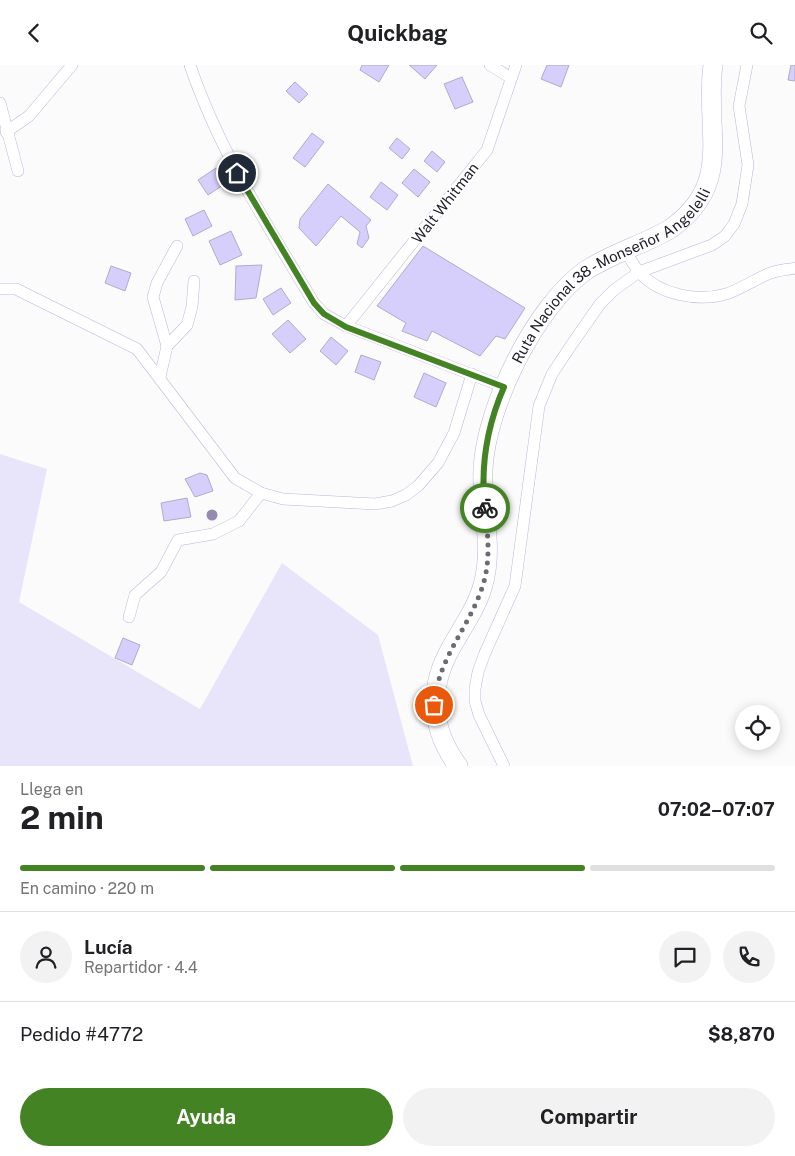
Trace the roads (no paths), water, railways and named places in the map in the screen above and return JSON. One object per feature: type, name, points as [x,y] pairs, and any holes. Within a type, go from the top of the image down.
[{"type":"main road","name":"Ruta Nacional 38 - Monseñor Angelelli","points":[[458,766],[439,731],[434,705],[435,690],[444,661],[475,604],[486,573],[489,539],[483,468],[490,423],[504,387],[530,339],[562,292],[586,271],[625,250],[658,237],[680,222],[705,192],[713,166],[710,94],[713,65]]},
{"type":"street","points":[[6,132],[29,117],[72,65]]},
{"type":"street","points":[[190,65],[202,103],[232,164],[314,303],[324,314],[346,327],[504,387]]},
{"type":"street","points":[[490,65],[511,79]]},
{"type":"street","name":"Walt Whitman","points":[[346,327],[487,150],[516,65]]},
{"type":"street","points":[[504,766],[479,715],[475,701],[475,689],[485,653],[515,586],[538,406],[552,374],[600,304],[624,281],[640,272],[712,245],[725,235],[734,224],[742,204],[748,165],[739,106],[747,65]]},
{"type":"street","points":[[0,103],[6,132],[18,171]]},
{"type":"street","points":[[160,377],[167,346],[153,297],[157,283],[177,246]]},
{"type":"street","points":[[625,250],[640,272],[652,283],[668,291],[703,297],[728,293],[770,273],[795,268]]},
{"type":"street","points":[[167,346],[187,325],[192,307],[194,281]]},
{"type":"street","points":[[0,289],[16,289],[137,349],[235,478],[260,493],[283,499],[375,504],[392,501],[406,495],[418,486],[438,463],[454,433],[472,374]]},
{"type":"street","points":[[129,617],[135,595],[161,572],[178,540],[213,534],[239,521],[260,493]]}]
